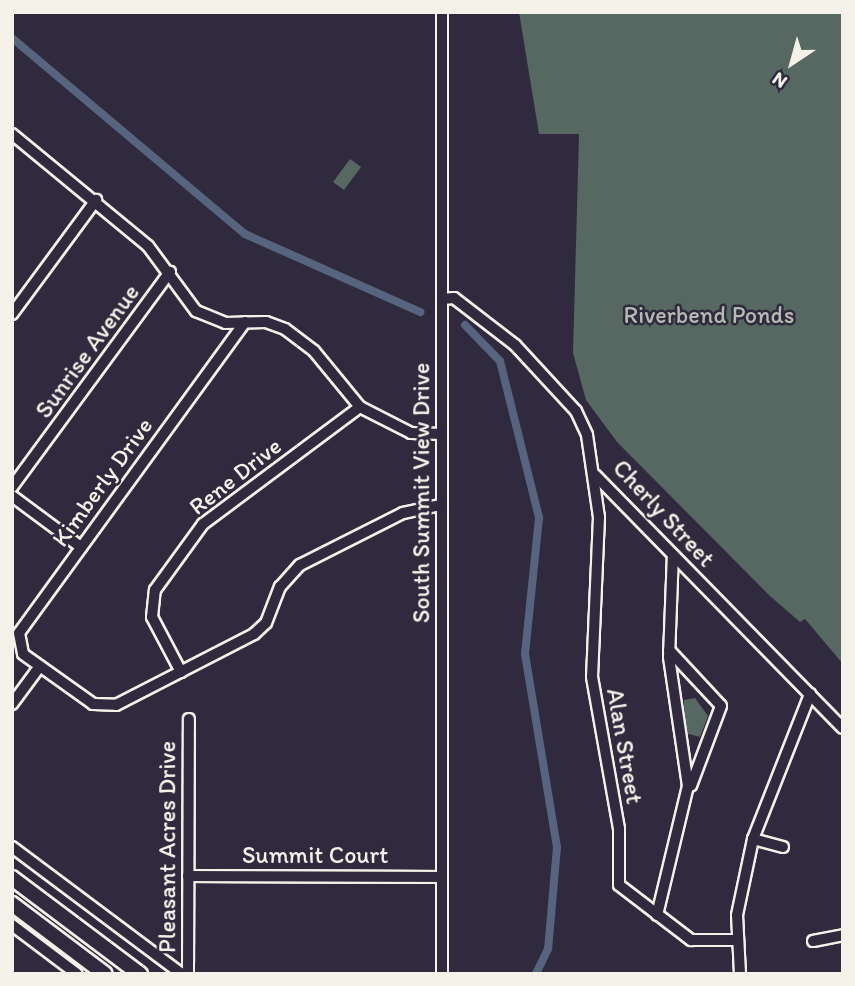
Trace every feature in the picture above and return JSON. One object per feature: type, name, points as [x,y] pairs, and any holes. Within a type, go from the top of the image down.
[{"type":"highway","points":[[12,878],[140,974]]},
{"type":"highway","points":[[12,904],[105,974]]},
{"type":"street","name":"South Summit View Drive","points":[[442,12],[442,974]]},
{"type":"street","points":[[12,134],[142,239],[170,272],[196,311],[215,320],[277,325],[304,340],[360,407],[411,432],[442,434]]},
{"type":"street","points":[[12,314],[96,200]]},
{"type":"street","name":"Sunrise Avenue","points":[[12,487],[170,272]]},
{"type":"street","name":"Cherly Street","points":[[442,299],[454,298],[495,329],[556,387],[576,411],[587,435],[595,475],[843,728]]},
{"type":"street","name":"Kimberly Drive","points":[[181,672],[108,707],[93,704],[20,649],[19,633],[245,322]]},
{"type":"street","name":"Rene Drive","points":[[181,672],[151,612],[155,590],[203,524],[360,407]]},
{"type":"street","name":"Alan Street","points":[[595,475],[599,517],[592,677],[619,829],[619,885],[698,943],[738,940]]},
{"type":"street","points":[[12,496],[81,547]]},
{"type":"street","points":[[181,672],[262,628],[280,587],[300,565],[403,513],[442,506]]},
{"type":"street","points":[[673,555],[669,650],[687,802]]},
{"type":"street","points":[[657,915],[687,802],[721,706],[669,650]]},
{"type":"street","points":[[12,704],[40,666]]},
{"type":"street","points":[[740,974],[740,894],[753,839],[810,694]]},
{"type":"street","name":"Pleasant Acres Drive","points":[[188,719],[188,974]]},
{"type":"street","points":[[753,839],[783,847]]},
{"type":"street","points":[[12,846],[182,974]]},
{"type":"street","name":"Summit Court","points":[[188,876],[442,877]]},
{"type":"street","points":[[12,925],[77,974]]},
{"type":"street","points":[[814,941],[843,935]]},
{"type":"green space","name":"Riverbend Ponds","points":[[519,12],[843,12],[843,664],[805,619],[800,622],[770,596],[617,442],[586,400],[573,353],[579,134],[539,134]]},
{"type":"green space","points":[[350,159],[361,167],[344,190],[333,182]]},
{"type":"green space","points":[[695,698],[708,716],[700,737],[685,733],[684,700]]},
{"type":"waterway","points":[[12,38],[245,234],[420,312]]},
{"type":"waterway","points":[[465,325],[500,361],[539,518],[525,654],[557,847],[548,949],[536,974]]}]
